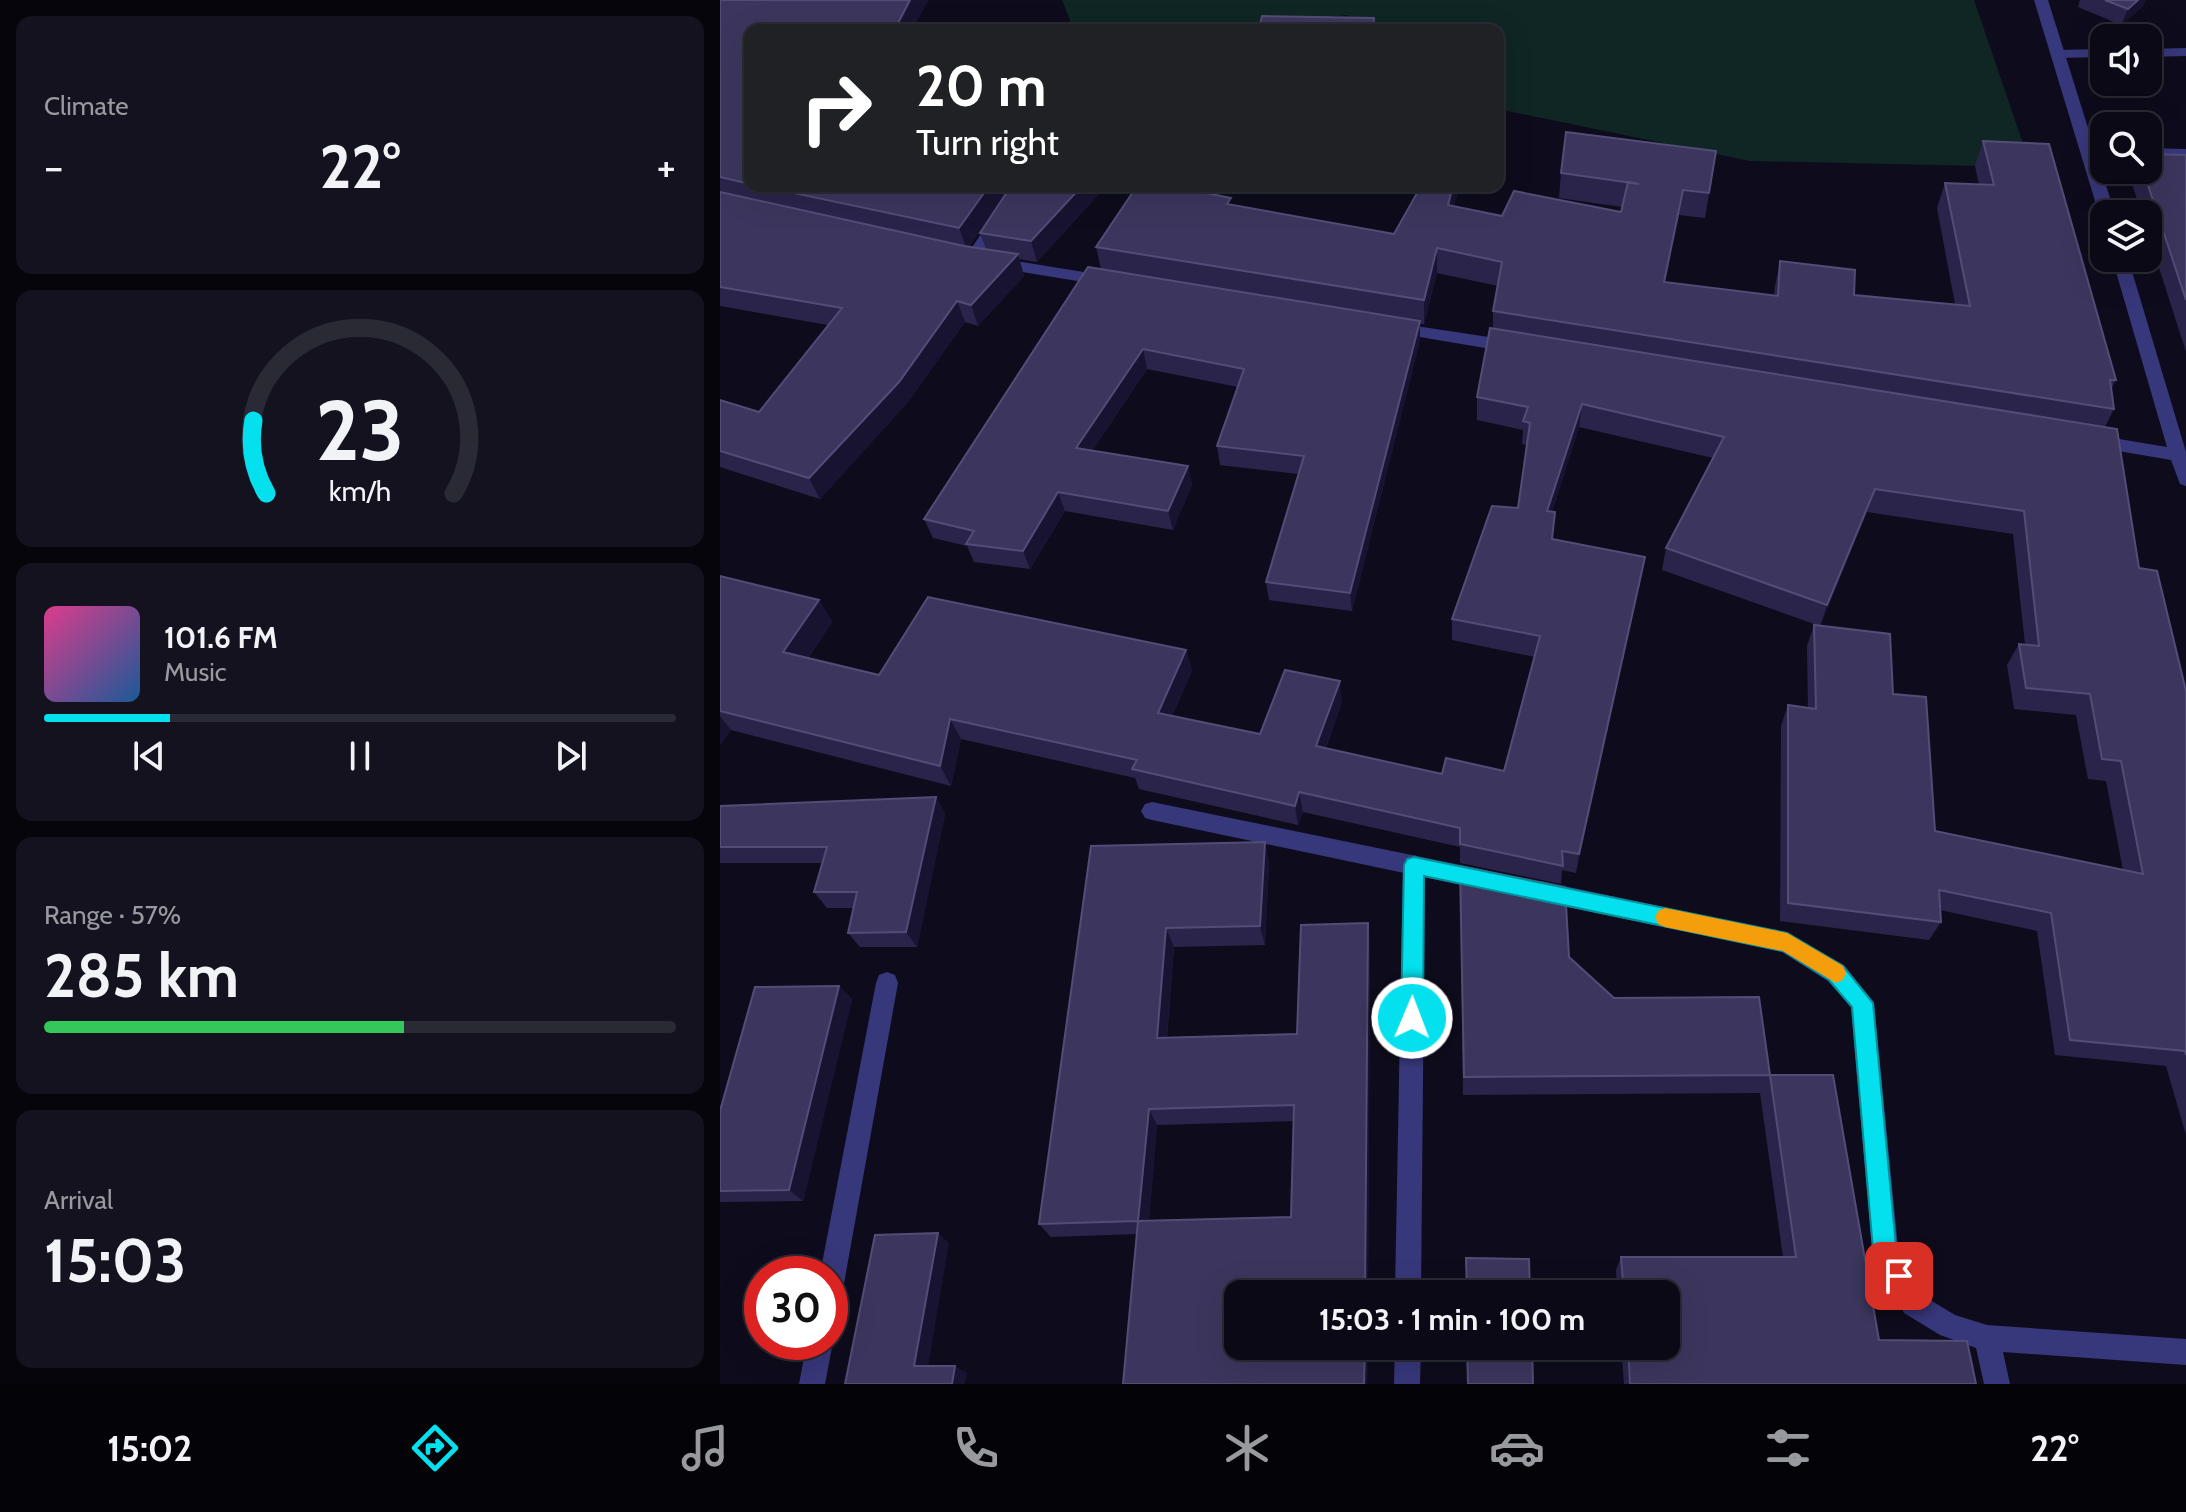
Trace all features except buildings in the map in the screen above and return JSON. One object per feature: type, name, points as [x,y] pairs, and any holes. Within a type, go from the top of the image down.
[{"type":"street","points":[[2041,0],[2058,54],[2090,135]]},
{"type":"street","points":[[2162,53],[2186,52]]},
{"type":"street","points":[[2058,54],[2090,53]]},
{"type":"street","points":[[2162,152],[2186,153]]},
{"type":"street","points":[[1016,192],[964,257],[1128,284]]},
{"type":"street","points":[[2124,272],[2186,479]]},
{"type":"street","points":[[1379,325],[1536,350]]},
{"type":"street","points":[[2084,440],[2178,455]]},
{"type":"street","points":[[1152,811],[1787,943],[1836,973],[1862,1003],[1885,1249],[1913,1304],[1949,1326],[1987,1338],[2186,1352]]},
{"type":"street","points":[[1408,1280],[1414,865]]},
{"type":"street","points":[[836,1256],[887,983]]},
{"type":"street","points":[[1987,1338],[1997,1384]]},
{"type":"street","points":[[812,1384],[817,1360]]},
{"type":"street","points":[[1407,1384],[1408,1360]]},
{"type":"green space","points":[[1062,0],[1974,0],[2031,167],[1750,161],[1504,110],[1504,24],[1354,24],[1348,15],[1262,24],[1072,24]]},
{"type":"slow traffic","points":[[1665,917],[1787,943],[1836,973]]},
{"type":"route","points":[[1412,1018],[1414,865],[1787,943],[1836,973],[1862,1003],[1885,1249],[1899,1276]]}]
